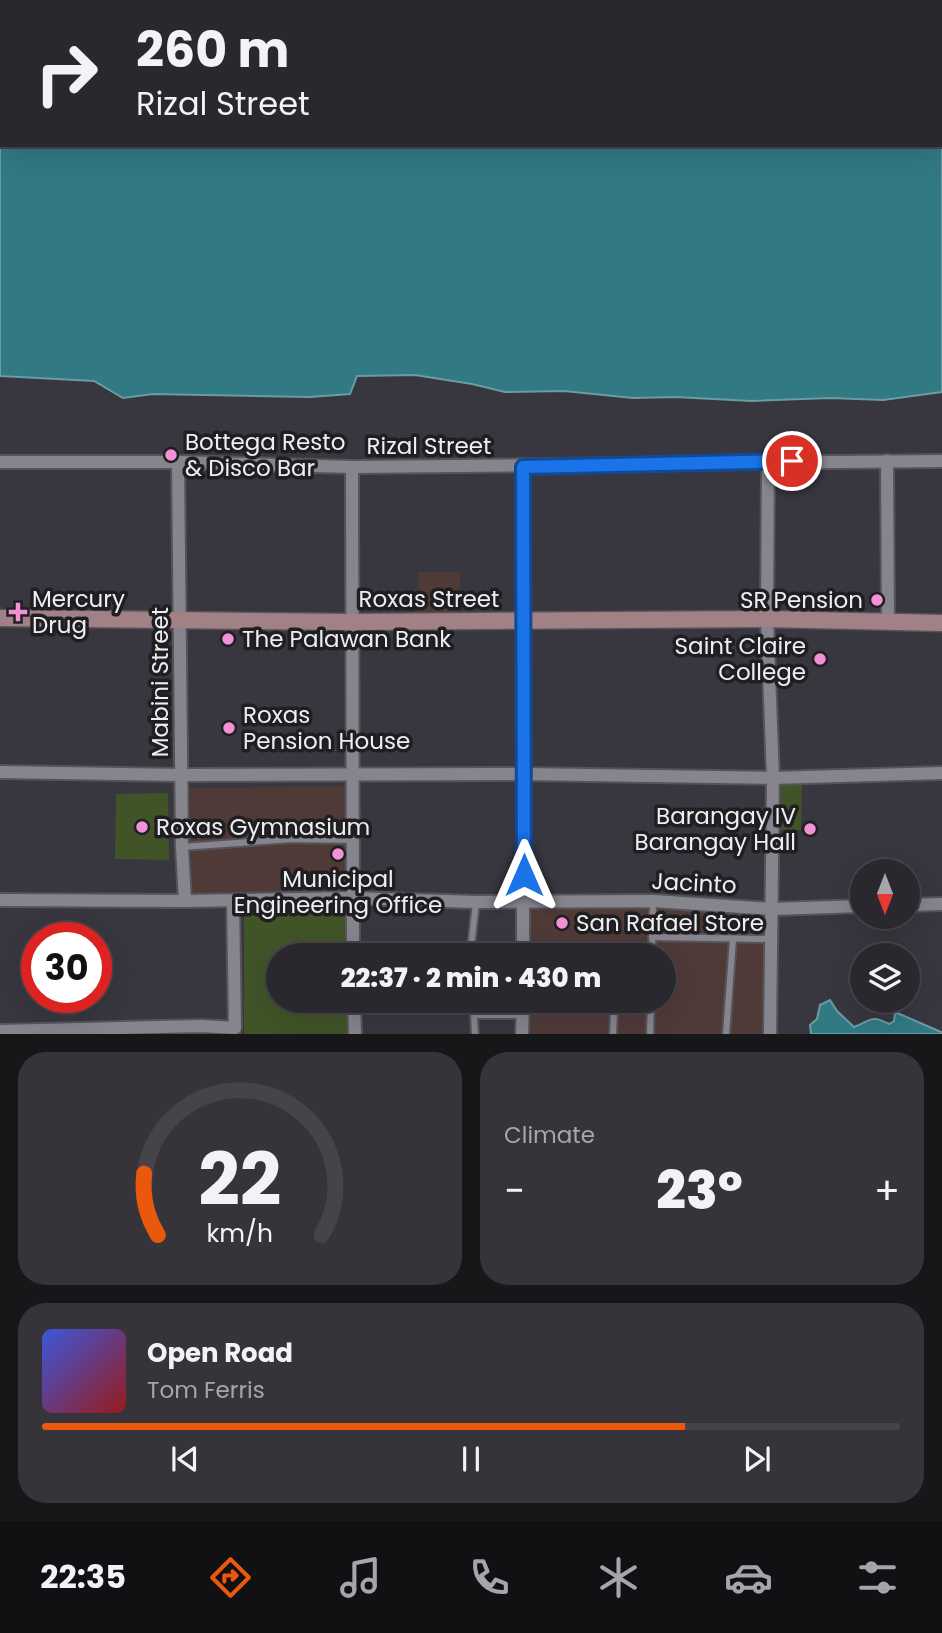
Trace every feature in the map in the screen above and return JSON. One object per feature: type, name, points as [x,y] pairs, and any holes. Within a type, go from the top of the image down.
[{"type":"main road","name":"Roxas Street","points":[[0,618],[352,622],[767,619],[942,623]]},
{"type":"street","points":[[887,461],[888,622]]},
{"type":"street","name":"Rizal Street","points":[[0,462],[523,467],[942,461]]},
{"type":"street","name":"Mabini Street","points":[[178,462],[182,848],[185,901]]},
{"type":"street","points":[[768,462],[767,619],[773,778],[770,1034]]},
{"type":"street","points":[[352,467],[353,943]]},
{"type":"street","points":[[523,467],[523,943]]},
{"type":"street","points":[[0,772],[773,778],[942,773]]},
{"type":"street","name":"Jacinto","points":[[0,900],[233,901],[351,898],[476,902],[653,901],[772,909],[850,906]]},
{"type":"street","points":[[0,1031],[201,1026],[235,1031],[233,901]]},
{"type":"street","points":[[920,905],[942,904]]},
{"type":"street","points":[[354,1013],[355,1034]]},
{"type":"street","points":[[522,1034],[523,1015]]},
{"type":"lane","points":[[182,848],[292,839],[353,840]]},
{"type":"lane","points":[[652,943],[653,901]]},
{"type":"lane","points":[[471,943],[476,902]]},
{"type":"lane","points":[[652,937],[772,939]]},
{"type":"lane","points":[[726,1034],[733,939]]},
{"type":"lane","points":[[613,1034],[614,1013]]},
{"type":"lane","points":[[650,1034],[651,1013]]},
{"type":"lane","points":[[475,1034],[474,1015],[523,1015]]},
{"type":"shaded area","points":[[418,572],[460,572],[459,615],[417,615]]},
{"type":"shaded area","points":[[349,786],[349,898],[191,900],[190,788]]},
{"type":"shaded area","points":[[531,907],[765,911],[764,1034],[531,1034],[531,1013],[676,1013],[676,943],[531,943]]},
{"type":"green space","points":[[780,784],[802,784],[801,830],[781,830]]},
{"type":"green space","name":"Roxas Gymnasium","points":[[168,793],[169,860],[115,859],[116,794]]},
{"type":"green space","points":[[244,912],[351,912],[351,943],[266,943],[266,1013],[351,1013],[351,1034],[244,1034]]},
{"type":"water","points":[[0,147],[942,147],[942,392],[883,400],[633,398],[564,391],[505,392],[415,375],[357,376],[350,394],[310,397],[153,394],[123,398],[94,381],[0,376]]},
{"type":"water","points":[[830,1000],[854,1027],[874,1019],[889,1024],[894,1021],[895,1013],[897,1013],[941,1034],[811,1034],[810,1025],[817,1019],[820,1005]]},
{"type":"place","name":"Bottega Resto & Disco Bar","points":[[171,455]]},
{"type":"place","name":"SR Pension","points":[[877,600]]},
{"type":"place","name":"Mercury Drug","points":[[18,612]]},
{"type":"place","name":"The Palawan Bank","points":[[228,639]]},
{"type":"place","name":"Saint Claire College","points":[[820,659]]},
{"type":"place","name":"Roxas Pension House","points":[[229,728]]},
{"type":"place","name":"Roxas Gymnasium","points":[[142,827]]},
{"type":"place","name":"Barangay IV Barangay Hall","points":[[810,829]]},
{"type":"place","name":"Municipal Engineering Office","points":[[338,854]]},
{"type":"place","name":"San Rafael Store","points":[[562,923]]},
{"type":"route","points":[[524,875],[523,467],[792,461]]}]
